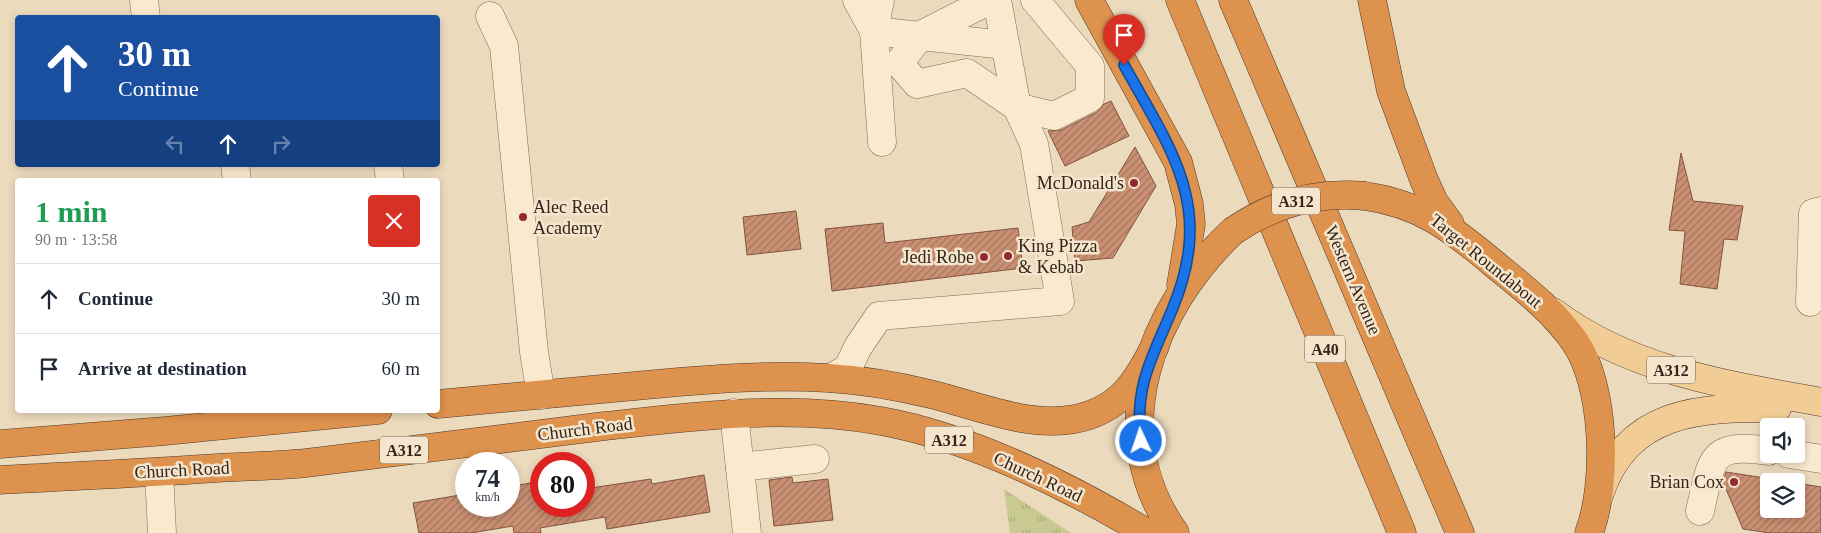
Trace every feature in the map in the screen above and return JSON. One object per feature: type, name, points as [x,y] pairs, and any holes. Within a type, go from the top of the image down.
[{"type":"highway","points":[[1089,0],[1178,162],[1185,184],[1191,224],[1189,244],[1181,286],[1172,310]]},
{"type":"highway","name":"A40","points":[[1180,0],[1402,533]]},
{"type":"highway","name":"Western Avenue","points":[[1233,0],[1460,533]]},
{"type":"highway","points":[[1372,0],[1391,91],[1411,147],[1434,202],[1446,220],[1465,239]]},
{"type":"highway","name":"Target Roundabout","points":[[1175,533],[1153,495],[1146,474],[1139,428],[1142,386],[1155,346],[1172,310],[1199,266],[1233,232],[1252,219],[1284,204],[1326,195],[1389,199],[1425,212],[1465,239],[1536,299],[1576,343],[1587,366],[1595,397],[1602,442],[1592,523]]},
{"type":"highway","name":"Church Road","points":[[440,404],[732,378],[792,376],[831,378],[929,394],[1009,415],[1044,421],[1072,419],[1095,414],[1111,406],[1125,393],[1140,373],[1155,346]]},
{"type":"highway","name":"Church Road","points":[[0,480],[304,463],[734,413],[793,411],[839,414],[883,421],[934,434],[988,454],[1042,478],[1091,502],[1146,533]]},
{"type":"highway","points":[[0,444],[99,437],[347,413]]},
{"type":"main road","name":"A312","points":[[1536,299],[1589,335],[1639,360],[1698,378],[1821,402]]},
{"type":"main road","name":"A312","points":[[1592,523],[1610,468],[1626,447],[1640,435],[1674,416],[1715,408],[1821,409]]},
{"type":"street","points":[[144,0],[146,15]]},
{"type":"street","points":[[857,0],[874,31]]},
{"type":"street","points":[[880,0],[874,31],[882,142]]},
{"type":"street","points":[[990,0],[921,35],[899,63],[917,84],[967,73],[1017,107],[1054,116],[1090,98],[1090,66],[1035,0]]},
{"type":"street","points":[[831,378],[848,368],[858,347],[879,316],[1060,301],[1034,144],[1017,107],[997,0]]},
{"type":"street","points":[[490,16],[504,46],[534,352],[541,395]]},
{"type":"street","points":[[874,31],[1005,46]]},
{"type":"street","points":[[1810,302],[1813,213],[1821,211]]},
{"type":"street","points":[[734,413],[747,533]]},
{"type":"street","points":[[1700,511],[1708,474],[1718,456],[1736,447],[1760,450]]},
{"type":"street","points":[[1805,457],[1821,459]]},
{"type":"street","points":[[740,467],[815,458]]},
{"type":"street","points":[[159,472],[162,533]]},
{"type":"green space","points":[[1004,489],[1071,533],[1010,533]]},
{"type":"building","points":[[1111,101],[1129,136],[1065,166],[1048,131],[1061,130],[1097,112],[1104,104]]},
{"type":"building","points":[[1135,147],[1156,186],[1113,258],[1075,261],[1072,227],[1089,222]]},
{"type":"building","points":[[1681,153],[1693,201],[1743,206],[1737,240],[1724,239],[1717,289],[1680,284],[1685,231],[1669,230]]},
{"type":"building","points":[[796,211],[801,249],[747,255],[743,217]]},
{"type":"building","points":[[883,223],[885,243],[1018,228],[1023,268],[832,291],[825,229]]},
{"type":"building","points":[[1726,472],[1760,477],[1760,518],[1805,518],[1805,484],[1821,487],[1821,533],[1770,533],[1743,529],[1723,482]]},
{"type":"building","points":[[704,475],[710,512],[607,529],[605,517],[540,528],[541,533],[514,533],[513,526],[471,533],[419,533],[413,503],[455,496],[455,517],[520,517],[520,485],[530,483],[530,517],[595,517],[595,487],[651,479],[652,484]]},
{"type":"building","points":[[792,477],[793,483],[828,479],[833,520],[774,526],[769,480]]},
{"type":"place","name":"McDonald's","points":[[1134,183]]},
{"type":"place","name":"Alec Reed Academy","points":[[523,217]]},
{"type":"place","name":"King Pizza & Kebab","points":[[1008,256]]},
{"type":"place","name":"Jedi Robe","points":[[984,257]]},
{"type":"place","name":"Brian Cox","points":[[1734,482]]},
{"type":"route","points":[[1124,65],[1178,162],[1185,184],[1191,224],[1181,286],[1155,346],[1142,386],[1139,428],[1141,441]]}]
